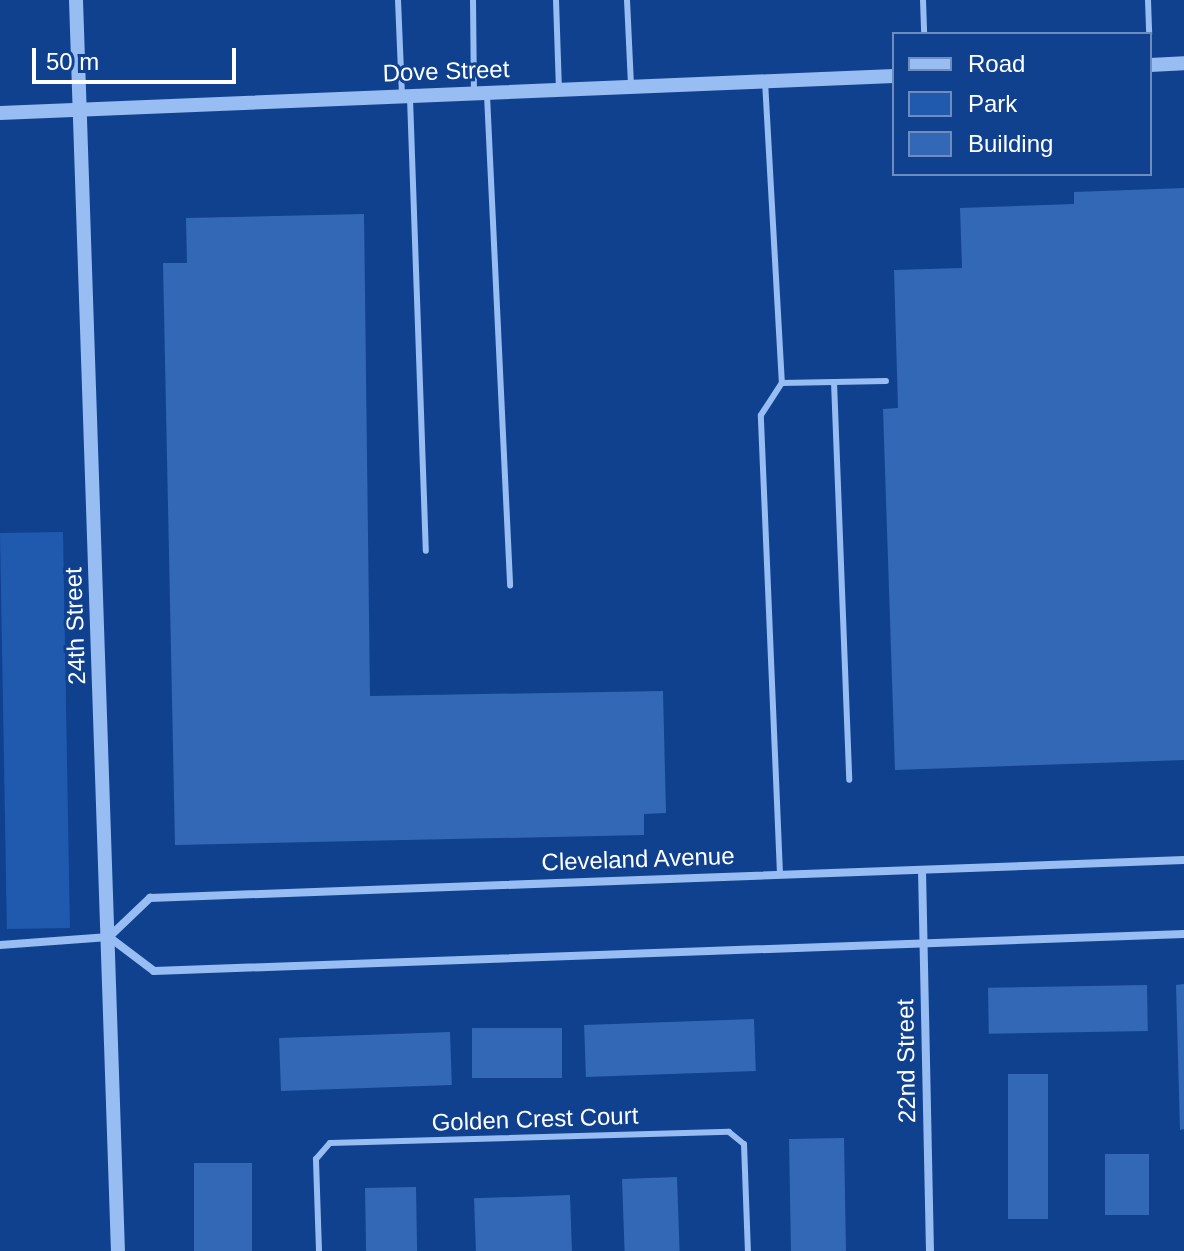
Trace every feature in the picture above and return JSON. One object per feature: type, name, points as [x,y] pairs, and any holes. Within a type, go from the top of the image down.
[{"type":"street","name":"24th Street","points":[[76,0],[118,1251]]},
{"type":"street","points":[[1152,65],[1184,63]]},
{"type":"street","name":"Dove Street","points":[[0,113],[892,76]]},
{"type":"street","name":"Cleveland Avenue","points":[[109,937],[150,898],[1184,860]]},
{"type":"street","name":"22nd Street","points":[[922,870],[930,1251]]},
{"type":"street","points":[[0,945],[109,937],[154,971],[1184,934]]},
{"type":"lane","points":[[398,0],[406,95],[426,551]]},
{"type":"lane","points":[[473,0],[510,585]]},
{"type":"lane","points":[[556,0],[559,89]]},
{"type":"lane","points":[[627,0],[631,87]]},
{"type":"lane","points":[[923,0],[924,32]]},
{"type":"lane","points":[[1148,0],[1149,32]]},
{"type":"lane","points":[[765,81],[782,383],[761,415],[780,874]]},
{"type":"lane","points":[[782,383],[886,381]]},
{"type":"lane","points":[[834,382],[849,780]]},
{"type":"lane","name":"Golden Crest Court","points":[[319,1251],[316,1159],[330,1143],[729,1132],[744,1144],[748,1251]]},
{"type":"green space","points":[[63,532],[70,928],[7,929],[0,533]]},
{"type":"building","points":[[1184,188],[1184,760],[895,770],[883,409],[898,408],[894,270],[962,268],[960,208],[1074,204],[1074,192]]},
{"type":"building","points":[[364,214],[370,696],[663,691],[666,813],[644,814],[644,835],[175,845],[163,263],[187,263],[186,218]]},
{"type":"building","points":[[1184,984],[1184,1129],[1180,1130],[1176,985]]},
{"type":"building","points":[[1147,985],[1148,1031],[989,1034],[988,988]]},
{"type":"building","points":[[754,1019],[756,1071],[586,1077],[584,1025]]},
{"type":"building","points":[[472,1028],[562,1028],[562,1078],[472,1078]]},
{"type":"building","points":[[450,1032],[452,1085],[281,1091],[279,1038]]},
{"type":"building","points":[[1008,1074],[1048,1074],[1048,1219],[1008,1219]]},
{"type":"building","points":[[844,1138],[846,1251],[791,1251],[789,1139]]},
{"type":"building","points":[[1105,1154],[1149,1154],[1149,1215],[1105,1215]]},
{"type":"building","points":[[194,1163],[252,1163],[252,1251],[194,1251]]},
{"type":"building","points":[[677,1177],[680,1251],[625,1251],[622,1179]]},
{"type":"building","points":[[416,1187],[417,1251],[366,1251],[365,1188]]},
{"type":"building","points":[[570,1195],[572,1251],[476,1251],[474,1198]]}]
